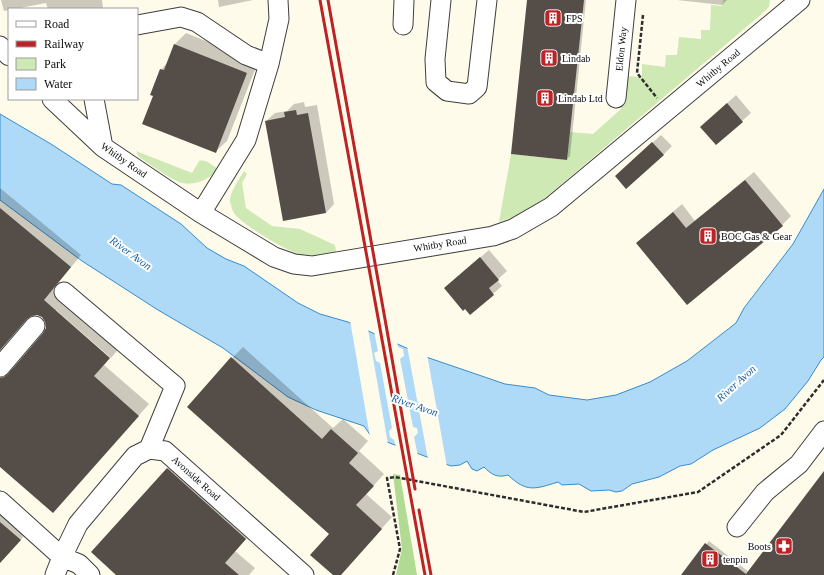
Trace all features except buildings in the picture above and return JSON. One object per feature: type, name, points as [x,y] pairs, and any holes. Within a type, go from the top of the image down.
[{"type":"street","points":[[202,213],[246,140],[269,64],[279,19],[278,0]]},
{"type":"street","points":[[403,25],[404,0]]},
{"type":"street","points":[[441,0],[435,59],[436,82],[447,92],[469,94],[477,87],[487,0]]},
{"type":"street","name":"Eldon Way","points":[[616,98],[626,0]]},
{"type":"street","name":"Whitby Road","points":[[53,100],[103,147],[202,213],[274,257],[294,264],[312,266],[493,236],[513,229],[551,207],[797,1]]},
{"type":"street","points":[[138,25],[181,17],[198,22],[246,55],[269,64]]},
{"type":"street","points":[[0,46],[8,55]]},
{"type":"street","points":[[94,100],[103,147]]},
{"type":"street","points":[[55,575],[62,556],[78,524],[135,456],[149,449],[175,386],[64,292]]},
{"type":"street","points":[[0,367],[35,326]]},
{"type":"street","points":[[738,527],[765,492],[799,464],[824,431]]},
{"type":"street","name":"Avonside Road","points":[[149,449],[165,451],[304,575]]},
{"type":"street","points":[[0,500],[62,556],[78,564],[90,575]]},
{"type":"path","points":[[643,15],[637,74],[656,97]]},
{"type":"path","points":[[393,575],[400,549],[387,478],[395,477],[584,512],[698,492],[781,435],[824,380]]},
{"type":"green space","points":[[723,0],[770,0],[769,7],[757,18],[538,204],[520,215],[499,222],[511,154],[567,160],[570,132],[593,134],[621,109],[625,76],[642,77],[642,64],[665,67],[666,55],[677,55],[679,37],[701,39],[701,30],[710,30],[711,5],[722,6]]},
{"type":"green space","points":[[136,151],[192,173],[199,161],[207,162],[218,169],[200,182],[190,184],[179,182],[139,157]]},
{"type":"green space","points":[[244,171],[247,174],[242,183],[246,208],[272,226],[300,229],[335,245],[336,252],[313,255],[293,252],[264,236],[238,218],[234,213],[230,197]]},
{"type":"green space","points":[[393,474],[400,475],[417,575],[396,575],[402,549]]},
{"type":"water","name":"River Avon","points":[[0,114],[51,144],[112,184],[121,185],[181,224],[207,248],[226,259],[244,266],[298,303],[320,314],[348,322],[429,358],[505,384],[535,388],[549,395],[587,400],[616,395],[650,382],[687,361],[736,323],[744,308],[793,244],[824,189],[824,357],[808,381],[785,409],[760,428],[713,450],[691,464],[680,466],[659,477],[632,484],[622,491],[591,491],[579,484],[562,485],[558,482],[532,488],[521,485],[508,475],[495,475],[484,467],[477,471],[472,469],[467,461],[460,465],[451,466],[371,436],[364,426],[316,410],[288,397],[223,348],[158,310],[82,261],[0,200]]},
{"type":"pier","points":[[350,320],[368,329],[388,444],[370,437]]},
{"type":"pier","points":[[374,331],[397,341],[398,347],[403,349],[404,356],[400,359],[413,427],[417,428],[418,433],[414,437],[418,456],[396,447],[394,440],[390,437],[389,431],[392,428],[380,363],[376,361],[374,353],[378,351]]},
{"type":"pier","points":[[407,346],[427,354],[447,467],[428,459]]},
{"type":"railway","points":[[320,0],[425,575]]},
{"type":"railway","points":[[328,0],[415,489]]},
{"type":"railway","points":[[419,510],[431,575]]},
{"type":"place","name":"FPS","points":[[553,18]]},
{"type":"place","name":"Lindab","points":[[549,58]]},
{"type":"place","name":"Lindab Ltd","points":[[545,98]]},
{"type":"place","name":"BOC Gas & Gear","points":[[708,236]]},
{"type":"place","name":"Boots","points":[[784,546]]},
{"type":"place","name":"tenpin","points":[[710,559]]}]
